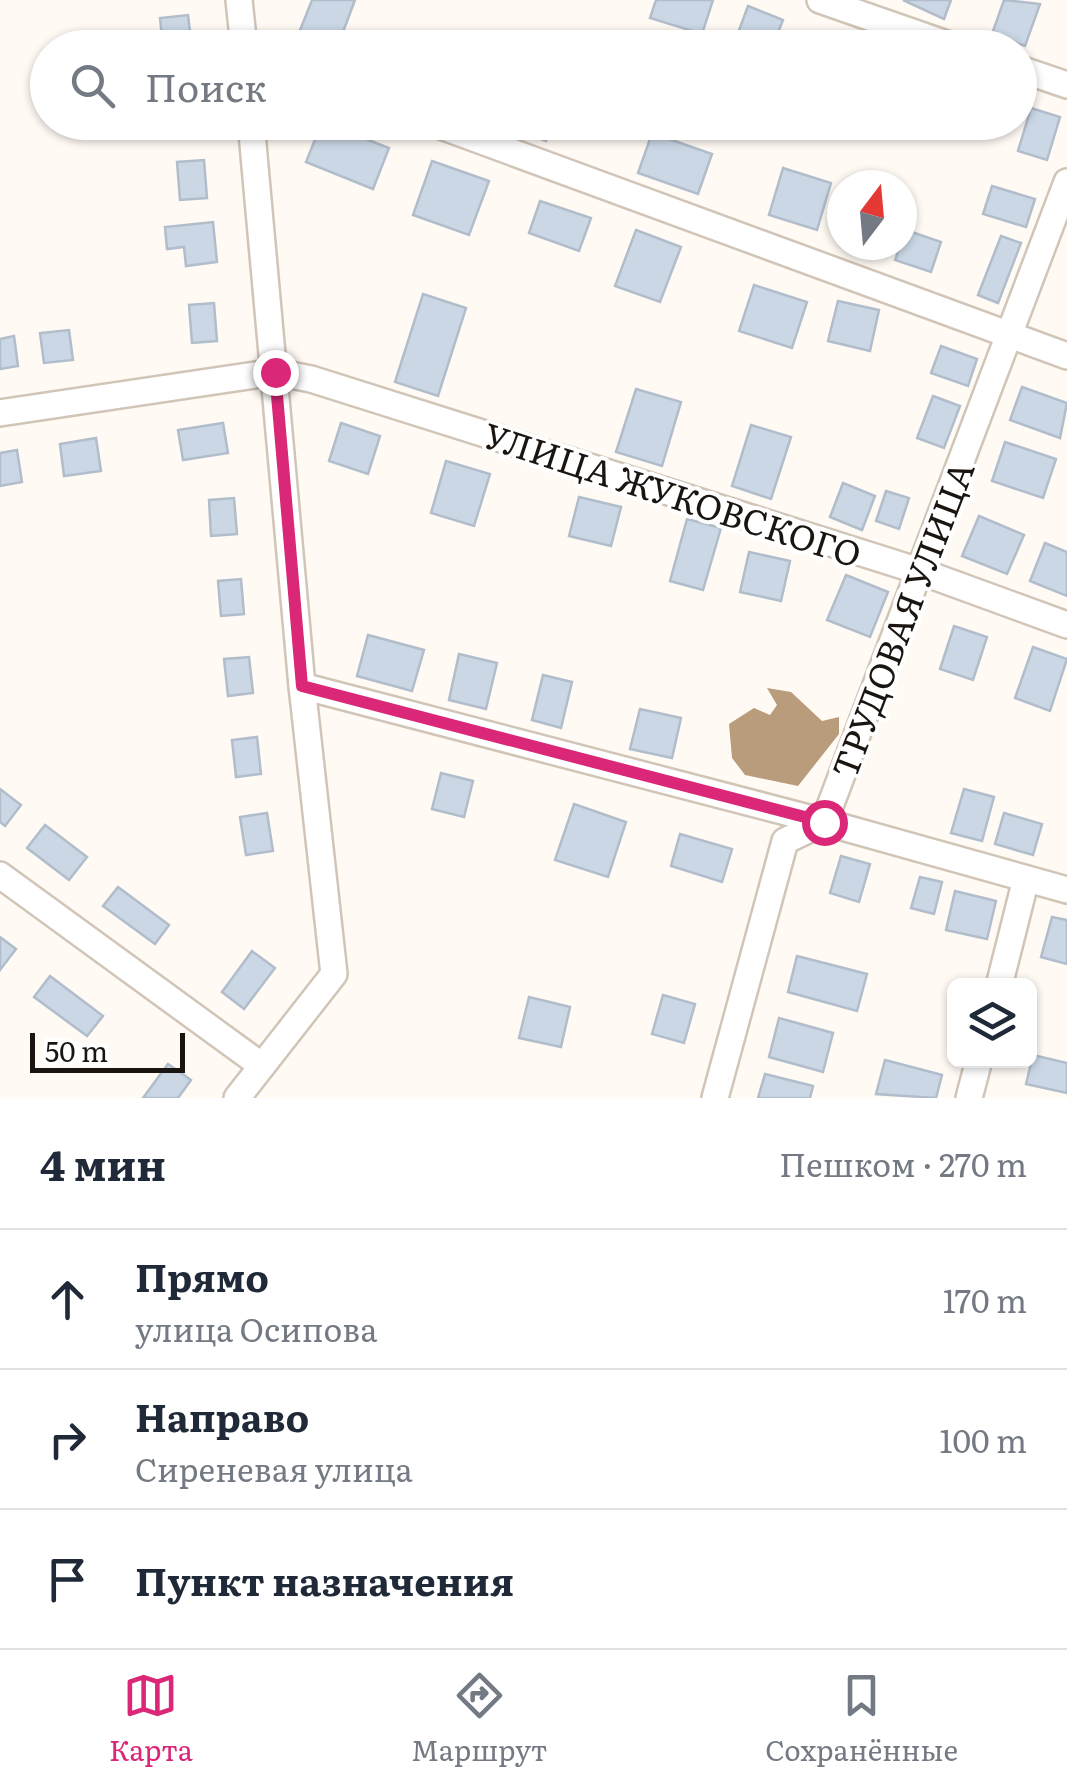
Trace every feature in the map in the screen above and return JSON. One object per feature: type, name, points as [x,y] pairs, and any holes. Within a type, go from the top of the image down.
[{"type":"street","points":[[239,0],[242,30]]},
{"type":"street","points":[[820,0],[906,30]]},
{"type":"street","points":[[1037,75],[1067,86]]},
{"type":"street","points":[[237,1098],[334,974],[302,686],[253,140]]},
{"type":"street","points":[[479,140],[1067,356]]},
{"type":"street","name":"ТРУДОВАЯ УЛИЦА","points":[[715,1098],[785,841],[824,822],[1067,182]]},
{"type":"street","points":[[0,413],[275,372]]},
{"type":"street","name":"УЛИЦА ЖУКОВСКОГО","points":[[275,372],[330,385],[920,571],[1067,625]]},
{"type":"street","points":[[302,686],[824,822],[1067,890]]},
{"type":"street","points":[[0,875],[262,1066]]},
{"type":"street","points":[[1001,978],[1026,879]]},
{"type":"street","points":[[969,1098],[977,1068]]},
{"type":"shaded area","points":[[767,688],[791,692],[822,721],[839,717],[839,734],[798,786],[745,775],[732,758],[729,724],[754,708],[770,715],[777,705]]},
{"type":"building","points":[[312,0],[355,0],[344,30],[300,30]]},
{"type":"building","points":[[656,0],[713,0],[703,30],[689,30],[650,18]]},
{"type":"building","points":[[903,0],[951,0],[944,19]]},
{"type":"building","points":[[1004,0],[1040,4],[1031,30],[993,30]]},
{"type":"building","points":[[748,6],[783,20],[779,30],[739,30]]},
{"type":"building","points":[[188,15],[190,30],[161,30],[160,18]]},
{"type":"building","points":[[1037,110],[1060,117],[1047,160],[1018,151],[1021,140],[1037,140]]},
{"type":"building","points":[[315,140],[368,140],[389,148],[373,189],[306,162]]},
{"type":"building","points":[[650,140],[672,140],[712,154],[698,194],[638,173]]},
{"type":"building","points":[[204,160],[207,198],[180,200],[177,162]]},
{"type":"building","points":[[432,161],[489,181],[469,235],[413,215]]},
{"type":"building","points":[[783,168],[827,182],[817,230],[769,215]]},
{"type":"building","points":[[992,186],[1035,199],[1026,227],[983,214]]},
{"type":"building","points":[[540,201],[591,218],[579,251],[529,233]]},
{"type":"building","points":[[213,222],[217,262],[186,266],[184,247],[167,249],[165,227]]},
{"type":"building","points":[[636,230],[681,247],[660,302],[615,286]]},
{"type":"building","points":[[917,234],[941,242],[931,272],[895,260],[917,260]]},
{"type":"building","points":[[1001,236],[1021,243],[998,303],[978,295]]},
{"type":"building","points":[[754,285],[807,302],[792,348],[739,331]]},
{"type":"building","points":[[423,294],[466,308],[438,396],[395,382]]},
{"type":"building","points":[[838,301],[879,310],[870,351],[828,341]]},
{"type":"building","points":[[214,303],[217,341],[192,343],[189,305]]},
{"type":"building","points":[[69,330],[73,360],[44,363],[40,333]]},
{"type":"building","points":[[14,336],[18,366],[0,369],[0,339]]},
{"type":"building","points":[[941,346],[977,359],[968,386],[931,373]]},
{"type":"building","points":[[1022,387],[1067,403],[1060,438],[1010,420]]},
{"type":"building","points":[[636,389],[681,402],[662,466],[616,452]]},
{"type":"building","points":[[933,396],[960,406],[944,448],[917,438]]},
{"type":"building","points":[[223,423],[228,453],[183,460],[178,430]]},
{"type":"building","points":[[341,423],[380,436],[368,474],[329,461]]},
{"type":"building","points":[[751,425],[791,437],[771,499],[732,486]]},
{"type":"building","points":[[96,438],[101,471],[64,476],[60,444]]},
{"type":"building","points":[[1005,442],[1056,459],[1043,498],[992,481]]},
{"type":"building","points":[[17,450],[22,482],[0,486],[0,453]]},
{"type":"building","points":[[446,461],[490,474],[474,526],[431,513]]},
{"type":"building","points":[[843,483],[875,496],[862,530],[830,517]]},
{"type":"building","points":[[886,491],[909,498],[899,529],[876,521]]},
{"type":"building","points":[[579,497],[621,507],[611,546],[569,536]]},
{"type":"building","points":[[234,498],[237,534],[211,536],[209,500]]},
{"type":"building","points":[[979,516],[1024,535],[1007,574],[962,556]]},
{"type":"building","points":[[687,519],[721,528],[703,590],[670,581]]},
{"type":"building","points":[[1045,543],[1067,552],[1067,596],[1030,581]]},
{"type":"building","points":[[749,552],[790,561],[781,601],[740,592]]},
{"type":"building","points":[[846,575],[888,592],[870,637],[827,620]]},
{"type":"building","points":[[241,579],[244,614],[221,616],[218,581]]},
{"type":"building","points":[[954,626],[987,637],[973,680],[940,669]]},
{"type":"building","points":[[368,635],[424,650],[412,691],[357,676]]},
{"type":"building","points":[[1033,647],[1067,659],[1050,711],[1015,698]]},
{"type":"building","points":[[459,654],[497,663],[486,709],[449,700]]},
{"type":"building","points":[[249,657],[253,693],[228,696],[224,659]]},
{"type":"building","points":[[543,675],[572,682],[561,728],[532,720]]},
{"type":"building","points":[[640,709],[681,718],[672,758],[630,749]]},
{"type":"building","points":[[257,737],[261,774],[236,777],[232,740]]},
{"type":"building","points":[[441,773],[473,781],[464,817],[432,809]]},
{"type":"building","points":[[0,789],[21,805],[5,826],[0,822]]},
{"type":"building","points":[[964,789],[994,797],[982,841],[951,833]]},
{"type":"building","points":[[574,804],[626,822],[608,877],[555,860]]},
{"type":"building","points":[[267,813],[273,851],[246,855],[240,817]]},
{"type":"building","points":[[1004,813],[1042,824],[1033,855],[995,844]]},
{"type":"building","points":[[45,825],[87,857],[69,880],[27,848]]},
{"type":"building","points":[[680,834],[732,849],[722,882],[671,866]]},
{"type":"building","points":[[841,856],[870,864],[859,902],[830,893]]},
{"type":"building","points":[[920,877],[942,882],[934,914],[911,908]]},
{"type":"building","points":[[118,887],[169,925],[155,944],[103,906]]},
{"type":"building","points":[[955,891],[996,901],[987,939],[946,930]]},
{"type":"building","points":[[1052,917],[1067,920],[1067,964],[1041,957]]},
{"type":"building","points":[[0,937],[16,949],[0,970]]},
{"type":"building","points":[[252,951],[275,968],[244,1009],[222,992]]},
{"type":"building","points":[[797,956],[867,974],[857,1011],[788,992]]},
{"type":"building","points":[[50,976],[103,1016],[87,1036],[34,997]]},
{"type":"building","points":[[663,995],[695,1004],[684,1043],[652,1034]]},
{"type":"building","points":[[529,997],[570,1007],[561,1047],[519,1038]]},
{"type":"building","points":[[779,1018],[833,1033],[823,1072],[769,1057]]},
{"type":"building","points":[[1037,1056],[1067,1063],[1067,1093],[1026,1084],[1030,1068],[1037,1068]]},
{"type":"building","points":[[885,1060],[942,1075],[936,1098],[876,1094]]},
{"type":"building","points":[[168,1064],[191,1080],[178,1098],[143,1098]]},
{"type":"building","points":[[765,1074],[813,1086],[810,1098],[758,1098]]},
{"type":"route","points":[[275,372],[302,686],[824,822]]}]
